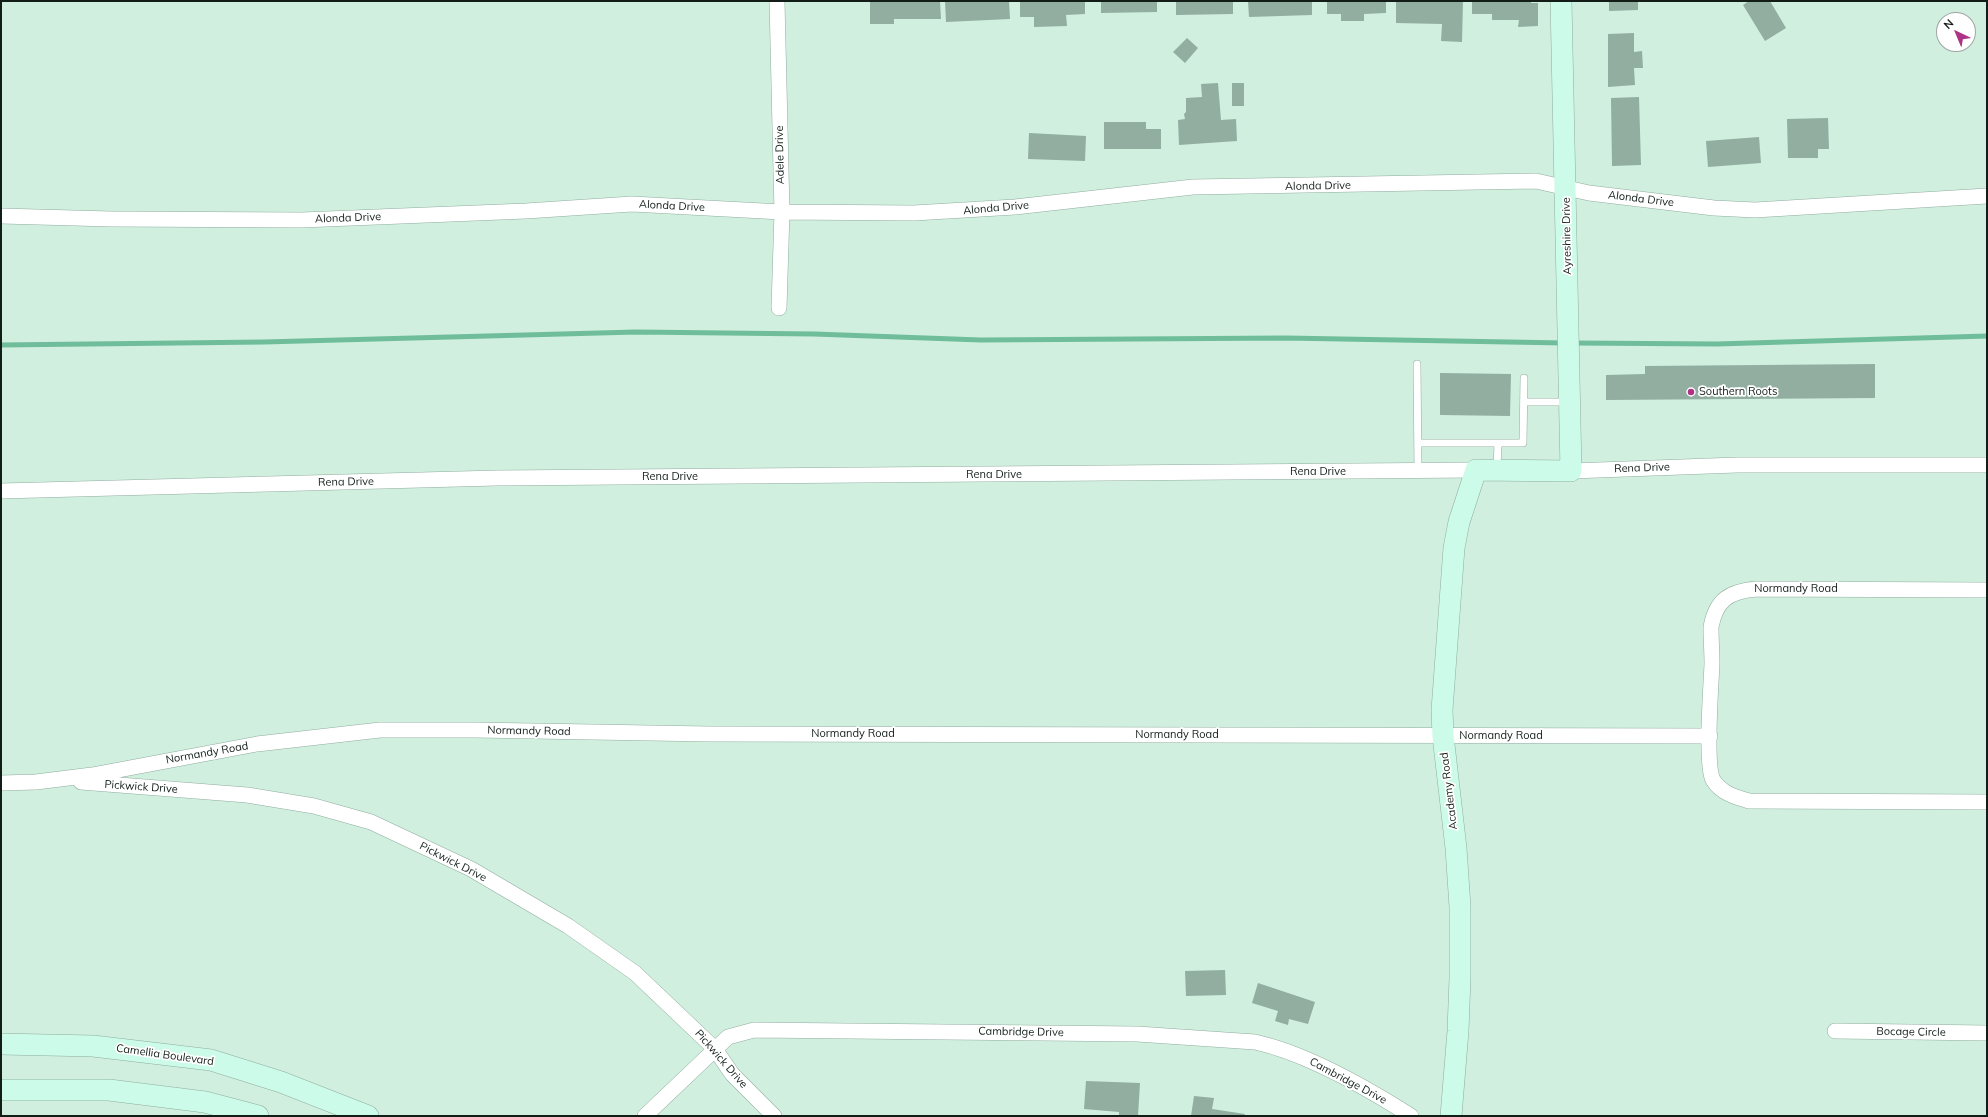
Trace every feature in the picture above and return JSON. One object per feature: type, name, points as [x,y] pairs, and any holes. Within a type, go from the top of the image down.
[{"type":"street","name":"Adele Drive","points":[[777,1],[782,212],[779,308]]},
{"type":"street","name":"Ayreshire Drive","points":[[1561,1],[1571,470]]},
{"type":"street","name":"Alonda Drive","points":[[1,216],[111,219],[302,220],[632,204],[782,212],[914,213],[1015,207],[1193,187],[1536,181],[1589,193],[1714,208],[1755,210],[1987,196]]},
{"type":"street","name":"Rena Drive","points":[[1,491],[496,478],[1418,472],[1476,470],[1571,470],[1737,465],[1987,465]]},
{"type":"street","name":"Academy Road","points":[[1451,1116],[1458,1031],[1460,907],[1456,848],[1443,736],[1442,710],[1454,548],[1459,522],[1476,470]]},
{"type":"street","name":"Normandy Road","points":[[1987,590],[1757,589],[1737,592],[1718,605],[1713,615],[1711,628],[1710,736],[1710,766],[1713,779],[1722,791],[1733,797],[1749,801],[1987,802]]},
{"type":"street","name":"Normandy Road","points":[[1,783],[52,780],[92,775],[257,744],[380,730],[716,734],[1710,736]]},
{"type":"street","name":"Pickwick Drive","points":[[52,780],[247,795],[314,806],[371,822],[471,869],[568,926],[635,973],[715,1049],[732,1074],[774,1116]]},
{"type":"street","name":"Cambridge Drive","points":[[645,1116],[728,1038],[754,1030],[1129,1034],[1255,1042],[1272,1046],[1307,1060],[1376,1095],[1411,1116]]},
{"type":"street","name":"Bocage Circle","points":[[1835,1032],[1987,1033]]},
{"type":"street","name":"Camellia Boulevard","points":[[1,1044],[93,1046],[211,1060],[281,1082],[368,1116]]},
{"type":"street","points":[[1,1090],[108,1090],[205,1102],[258,1116]]},
{"type":"lane","points":[[1417,364],[1418,472]]},
{"type":"lane","points":[[1418,443],[1523,443],[1524,378]]},
{"type":"lane","points":[[1524,402],[1570,402]]},
{"type":"lane","points":[[1497,470],[1498,443]]},
{"type":"building","points":[[870,1],[940,1],[941,19],[894,19],[894,24],[870,24]]},
{"type":"building","points":[[945,1],[1009,1],[1010,19],[946,22]]},
{"type":"building","points":[[1020,1],[1085,1],[1085,14],[1066,15],[1067,26],[1034,27],[1034,17],[1020,17]]},
{"type":"building","points":[[1101,1],[1157,1],[1157,12],[1101,13]]},
{"type":"building","points":[[1176,1],[1233,1],[1233,14],[1176,15]]},
{"type":"building","points":[[1248,1],[1312,1],[1312,15],[1249,17]]},
{"type":"building","points":[[1327,1],[1386,1],[1386,13],[1364,14],[1364,21],[1341,21],[1341,14],[1327,14]]},
{"type":"building","points":[[1396,1],[1463,1],[1462,42],[1441,41],[1442,24],[1396,23]]},
{"type":"building","points":[[1472,1],[1531,1],[1531,3],[1538,3],[1538,26],[1518,27],[1519,20],[1492,20],[1492,14],[1472,14]]},
{"type":"building","points":[[1609,1],[1638,1],[1638,10],[1609,11]]},
{"type":"building","points":[[1749,1],[1770,1],[1786,28],[1765,41],[1743,5]]},
{"type":"building","points":[[1634,33],[1634,52],[1642,51],[1643,68],[1634,68],[1635,85],[1608,87],[1608,34]]},
{"type":"building","points":[[1187,38],[1198,48],[1185,63],[1173,52]]},
{"type":"building","points":[[1218,83],[1221,120],[1236,119],[1237,141],[1179,145],[1178,120],[1185,119],[1184,114],[1186,112],[1186,98],[1202,97],[1201,84]]},
{"type":"building","points":[[1232,83],[1244,83],[1244,106],[1232,106]]},
{"type":"building","points":[[1639,97],[1641,165],[1612,166],[1611,98]]},
{"type":"building","points":[[1828,118],[1829,149],[1818,149],[1818,158],[1788,158],[1787,119]]},
{"type":"building","points":[[1104,122],[1146,122],[1146,129],[1161,129],[1161,149],[1104,149]]},
{"type":"building","points":[[1029,133],[1086,136],[1085,161],[1028,159]]},
{"type":"building","points":[[1759,137],[1761,163],[1708,167],[1706,141]]},
{"type":"building","points":[[1875,364],[1875,398],[1606,400],[1606,375],[1645,374],[1645,366]]},
{"type":"building","points":[[1440,373],[1511,374],[1510,416],[1440,415]]},
{"type":"building","points":[[1225,970],[1226,995],[1186,996],[1185,971]]},
{"type":"building","points":[[1258,983],[1315,1002],[1308,1024],[1289,1019],[1288,1025],[1275,1021],[1278,1011],[1252,1003]]},
{"type":"building","points":[[1086,1081],[1140,1083],[1138,1116],[1119,1116],[1119,1112],[1084,1109]]},
{"type":"building","points":[[1194,1096],[1214,1098],[1212,1109],[1245,1114],[1244,1116],[1191,1116]]},
{"type":"waterway","points":[[1,345],[264,342],[636,332],[814,334],[981,340],[1286,338],[1564,343]]},
{"type":"waterway","points":[[1574,343],[1717,344],[1987,336]]},
{"type":"place","name":"Southern Roots","points":[[1691,392]]}]
